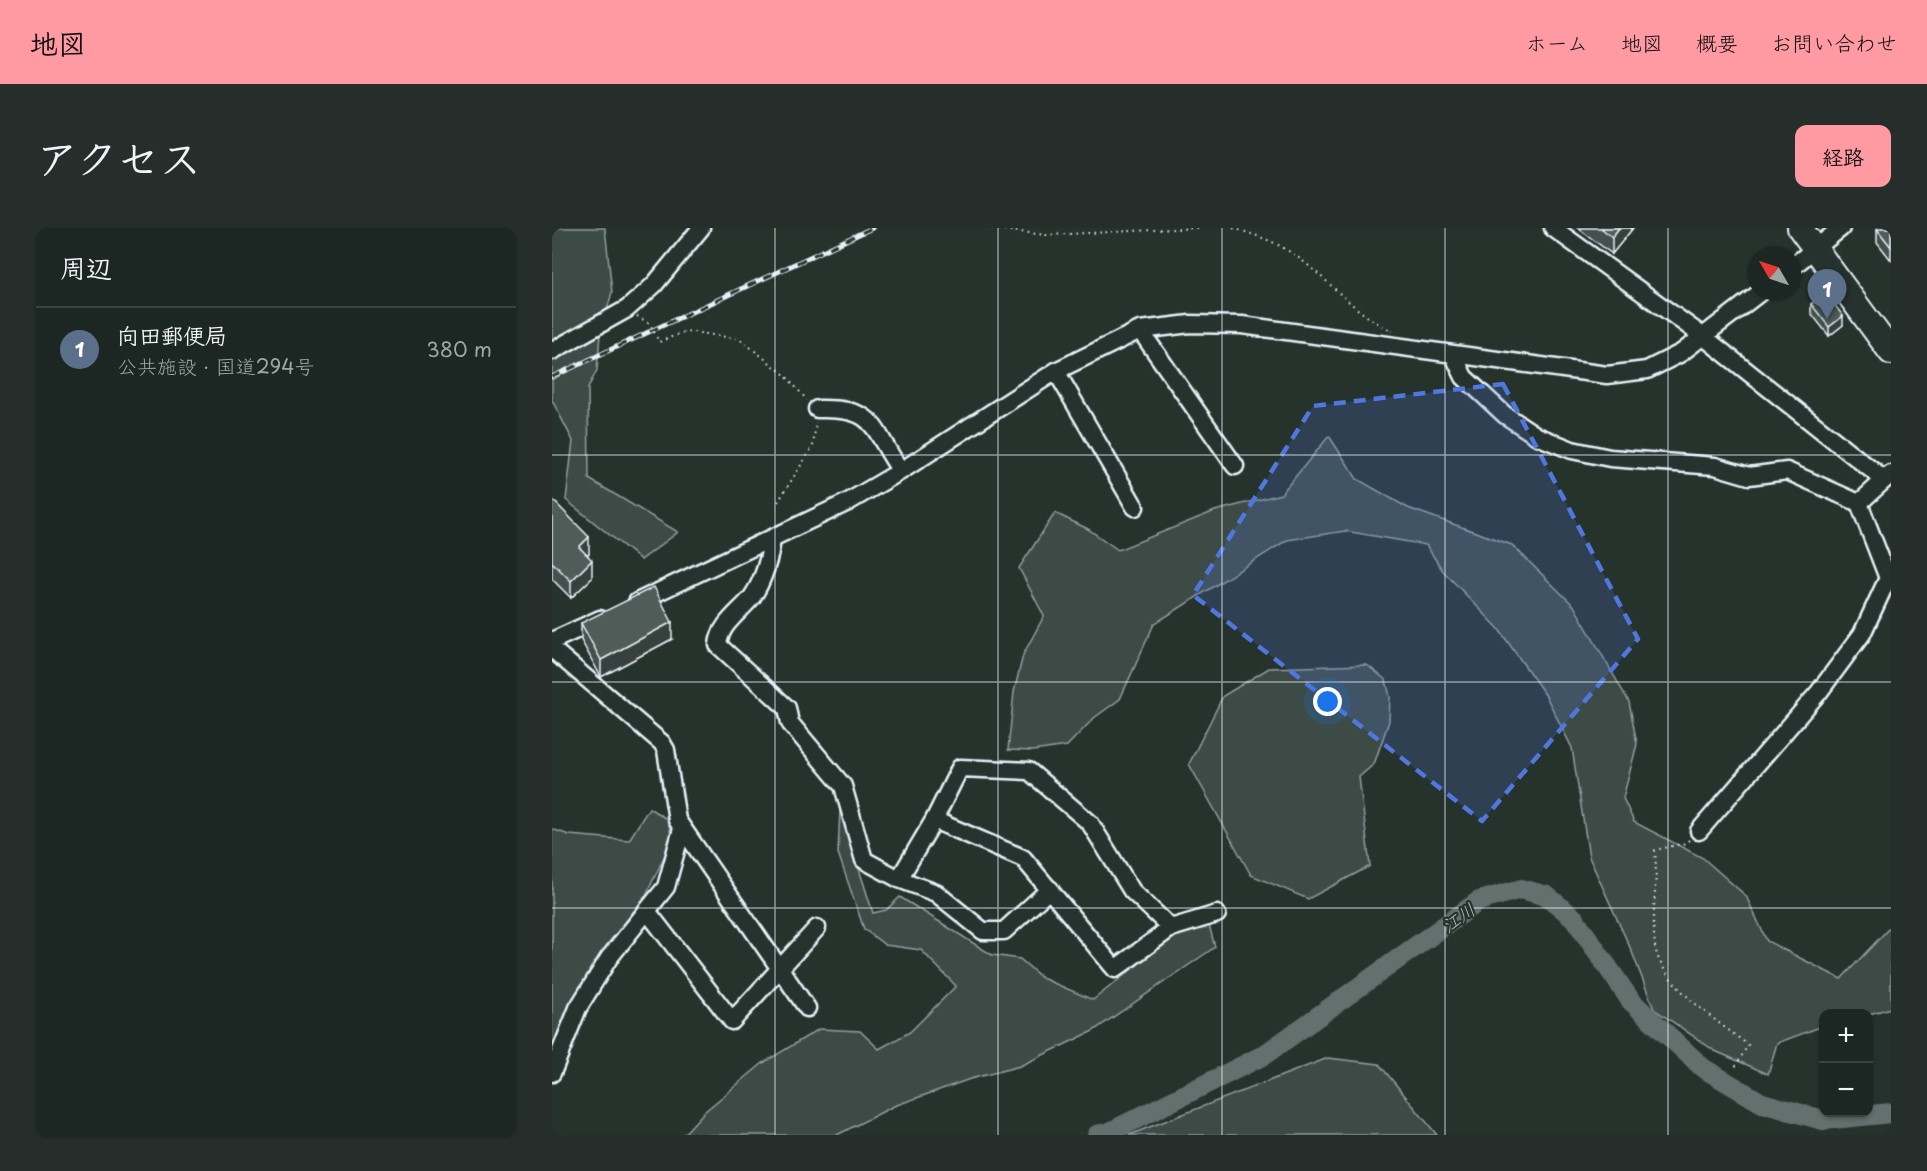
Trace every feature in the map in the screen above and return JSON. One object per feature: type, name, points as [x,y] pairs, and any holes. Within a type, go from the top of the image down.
[{"type":"highway","points":[[1800,228],[1891,352]]},
{"type":"street","points":[[552,351],[627,309],[654,285],[701,228]]},
{"type":"street","points":[[1553,228],[1704,337],[1887,477],[1859,503]]},
{"type":"street","points":[[1801,260],[1841,228]]},
{"type":"street","points":[[552,641],[772,539],[848,501],[901,471],[1056,371],[1140,330],[1190,324],[1242,325],[1607,375],[1647,369],[1681,353],[1751,300]]},
{"type":"street","points":[[1140,330],[1235,466]]},
{"type":"street","points":[[1453,354],[1464,377],[1505,415],[1537,436],[1572,450],[1610,458],[1715,466],[1749,476],[1787,471],[1859,503],[1888,578],[1862,633],[1819,692],[1699,831]]},
{"type":"street","points":[[1056,371],[1134,507]]},
{"type":"street","points":[[817,409],[843,408],[861,414],[877,427],[889,454],[901,471]]},
{"type":"street","points":[[772,539],[761,578],[752,596],[719,633],[718,645],[787,708],[790,723],[843,786],[864,860],[899,879],[936,893],[983,931],[1004,932],[1050,889]]},
{"type":"street","points":[[552,649],[662,743],[666,750],[677,820],[807,1008]]},
{"type":"street","points":[[899,879],[934,820],[960,768],[1029,771],[1090,823],[1132,891],[1171,928]]},
{"type":"street","points":[[934,820],[1023,858],[1115,969],[1171,928],[1217,914]]},
{"type":"street","points":[[552,1073],[578,1008],[609,958],[666,887],[682,829]]},
{"type":"street","points":[[647,911],[732,1021],[818,928]]},
{"type":"path","points":[[986,228],[1046,235],[1197,228]]},
{"type":"path","points":[[1233,228],[1263,237],[1294,254],[1371,322],[1401,334],[1414,348]]},
{"type":"path","points":[[627,309],[650,324],[659,342],[686,331],[740,339],[785,375],[817,409],[813,446],[778,502]]},
{"type":"path","points":[[1699,831],[1686,843],[1655,850],[1658,875],[1654,903],[1655,949],[1669,977],[1693,1001],[1748,1045],[1734,1069]]},
{"type":"highlighted area","points":[[1503,384],[1638,639],[1482,821],[1193,595],[1313,406]]},
{"type":"shaded area","points":[[552,228],[605,228],[612,292],[600,335],[597,370],[588,388],[589,479],[678,532],[641,560],[566,500],[573,441],[552,400]]},
{"type":"shaded area","points":[[1329,436],[1357,479],[1408,508],[1512,545],[1574,606],[1629,702],[1637,744],[1623,798],[1634,822],[1703,858],[1746,896],[1767,941],[1841,979],[1891,926],[1891,1008],[1873,1013],[1873,1009],[1819,1009],[1819,1027],[1777,1043],[1768,1074],[1715,1051],[1654,1009],[1632,952],[1589,857],[1572,748],[1546,696],[1498,628],[1443,571],[1426,545],[1345,531],[1287,540],[1154,624],[1120,699],[1094,718],[1067,746],[1033,751],[1008,750],[1014,692],[1023,655],[1044,616],[1019,568],[1055,513],[1088,529],[1118,550],[1215,511],[1281,494]]},
{"type":"shaded area","points":[[1367,665],[1386,680],[1390,697],[1389,721],[1374,764],[1359,777],[1370,866],[1308,899],[1251,875],[1189,764],[1223,696],[1269,668]]},
{"type":"shaded area","points":[[649,808],[668,820],[672,840],[646,895],[591,967],[552,1046],[552,829],[569,835],[629,840]]},
{"type":"shaded area","points":[[840,809],[873,913],[886,910],[900,897],[992,955],[1020,959],[1042,978],[1093,1000],[1184,928],[1209,925],[1215,947],[1093,1031],[1020,1066],[970,1079],[894,1106],[837,1135],[683,1135],[704,1112],[763,1063],[819,1029],[860,1031],[879,1049],[910,1032],[956,986],[921,950],[885,945],[864,929],[838,853]]},
{"type":"shaded area","points":[[1328,1058],[1379,1064],[1437,1135],[1129,1135]]},
{"type":"building","points":[[1601,228],[1619,228],[1612,237]]},
{"type":"building","points":[[1891,228],[1891,247],[1877,229]]},
{"type":"building","points":[[1826,293],[1843,316],[1829,327],[1811,304]]},
{"type":"building","points":[[552,499],[589,537],[579,547],[592,560],[571,581],[552,562]]},
{"type":"building","points":[[654,587],[672,622],[601,660],[581,623]]},
{"type":"waterway","name":"江川","points":[[1097,1135],[1110,1132],[1264,1055],[1479,901],[1521,889],[1547,896],[1574,918],[1631,1001],[1703,1068],[1762,1103],[1823,1120],[1891,1113]]},
{"type":"railway","points":[[552,377],[872,228]]},
{"type":"place","name":"向田郵便局","points":[[1827,319]]}]
